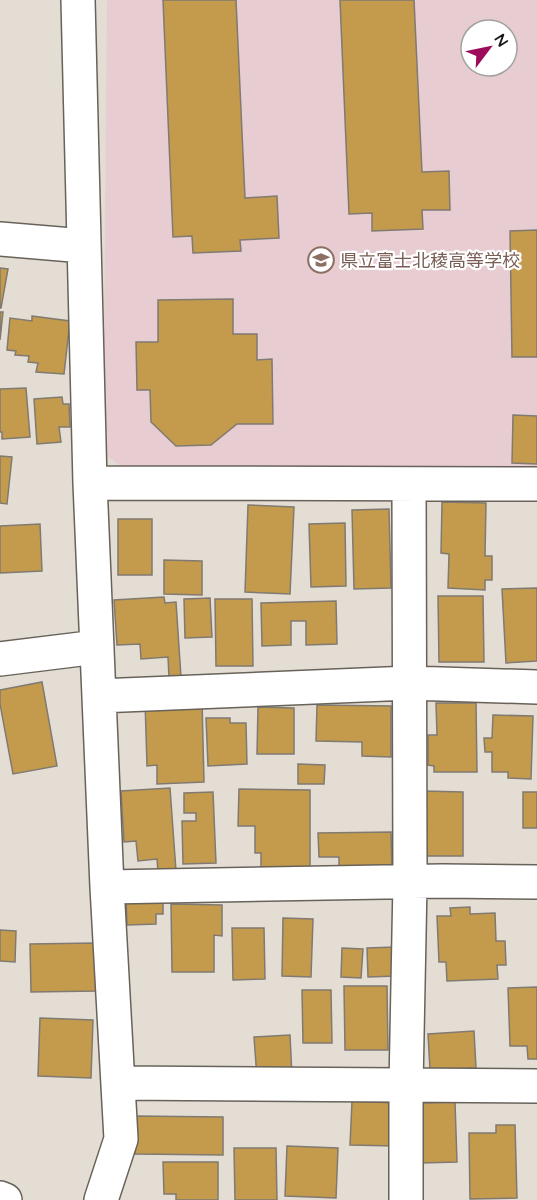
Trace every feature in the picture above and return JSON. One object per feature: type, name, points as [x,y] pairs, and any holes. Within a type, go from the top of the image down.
[{"type":"street","points":[[78,0],[90,483],[107,887],[121,1138],[101,1200]]},
{"type":"street","points":[[0,239],[84,246]]},
{"type":"street","points":[[90,483],[537,484]]},
{"type":"street","points":[[406,1200],[410,883],[410,484]]},
{"type":"street","points":[[0,659],[97,647]]},
{"type":"street","points":[[99,696],[410,683],[537,687]]},
{"type":"street","points":[[107,887],[537,882]]},
{"type":"street","points":[[118,1083],[537,1086]]},
{"type":"street","points":[[0,1198],[5,1200]]},
{"type":"shaded area","name":"県立富士北稜高等学校","points":[[107,0],[537,0],[537,470],[123,468],[103,453]]},
{"type":"building","points":[[163,0],[236,0],[245,198],[277,196],[279,238],[240,240],[241,251],[193,253],[192,236],[173,237]]},
{"type":"building","points":[[340,0],[414,0],[422,172],[449,171],[450,210],[422,210],[423,229],[372,231],[372,213],[349,214]]},
{"type":"building","points":[[537,230],[537,357],[512,357],[510,231]]},
{"type":"building","points":[[0,268],[8,269],[1,308],[0,308]]},
{"type":"building","points":[[233,299],[233,334],[257,334],[257,360],[272,359],[273,424],[237,424],[211,445],[176,446],[151,422],[150,390],[137,390],[136,342],[158,342],[158,300]]},
{"type":"building","points":[[0,312],[3,312],[0,340]]},
{"type":"building","points":[[32,316],[70,321],[64,374],[36,372],[38,363],[28,362],[29,356],[15,355],[16,351],[7,350],[10,318],[32,321]]},
{"type":"building","points":[[26,388],[30,437],[2,439],[0,389]]},
{"type":"building","points":[[62,397],[63,404],[69,404],[70,427],[59,427],[61,442],[37,444],[34,399]]},
{"type":"building","points":[[513,415],[537,416],[537,464],[512,463]]},
{"type":"building","points":[[0,456],[12,457],[7,504],[0,503]]},
{"type":"building","points":[[442,502],[486,503],[485,556],[492,556],[492,580],[485,580],[485,590],[448,588],[449,554],[441,553]]},
{"type":"building","points":[[248,505],[294,507],[290,594],[245,592]]},
{"type":"building","points":[[389,509],[391,588],[354,589],[352,510]]},
{"type":"building","points":[[118,519],[152,519],[152,575],[118,575]]},
{"type":"building","points":[[345,523],[346,586],[311,587],[309,524]]},
{"type":"building","points":[[40,524],[42,571],[0,573],[0,526]]},
{"type":"building","points":[[164,560],[202,561],[202,595],[164,594]]},
{"type":"building","points":[[537,588],[537,661],[506,663],[502,589]]},
{"type":"building","points":[[438,596],[483,596],[484,662],[439,662]]},
{"type":"building","points":[[164,597],[165,603],[176,602],[181,677],[169,678],[168,657],[141,659],[140,644],[117,645],[114,600]]},
{"type":"building","points":[[210,598],[212,637],[185,638],[184,599]]},
{"type":"building","points":[[215,599],[252,599],[253,666],[216,666]]},
{"type":"building","points":[[336,601],[337,644],[306,645],[306,621],[291,621],[291,645],[262,646],[261,603]]},
{"type":"building","points":[[42,682],[57,766],[13,774],[0,704],[0,690]]},
{"type":"building","points":[[202,700],[204,782],[157,784],[157,765],[147,766],[145,701]]},
{"type":"building","points":[[436,703],[476,703],[477,772],[434,772],[434,766],[428,765],[428,735],[437,735]]},
{"type":"building","points":[[317,705],[391,706],[391,757],[362,756],[362,742],[316,741]]},
{"type":"building","points":[[258,707],[294,708],[294,754],[257,754]]},
{"type":"building","points":[[493,715],[533,716],[531,779],[508,778],[508,772],[492,772],[492,752],[485,752],[484,738],[492,738]]},
{"type":"building","points":[[206,718],[230,718],[230,723],[246,723],[247,764],[208,766]]},
{"type":"building","points":[[298,764],[325,765],[324,784],[298,784]]},
{"type":"building","points":[[170,788],[176,871],[158,872],[157,859],[138,861],[136,841],[124,842],[121,791]]},
{"type":"building","points":[[239,789],[310,790],[310,871],[261,870],[261,853],[255,853],[255,826],[238,826]]},
{"type":"building","points":[[423,791],[463,792],[463,856],[422,856]]},
{"type":"building","points":[[213,792],[216,863],[183,864],[182,821],[196,821],[196,813],[184,813],[184,793]]},
{"type":"building","points":[[523,792],[537,792],[537,828],[523,828]]},
{"type":"building","points":[[391,832],[392,872],[339,872],[339,857],[319,857],[318,833]]},
{"type":"building","points":[[163,896],[163,914],[156,914],[156,924],[127,925],[126,897]]},
{"type":"building","points":[[171,904],[222,905],[222,936],[214,935],[214,972],[172,972]]},
{"type":"building","points":[[470,907],[470,914],[495,913],[496,941],[505,941],[506,965],[497,965],[498,979],[447,981],[446,962],[439,962],[437,916],[451,916],[450,908]]},
{"type":"building","points":[[283,918],[313,919],[311,977],[282,976]]},
{"type":"building","points":[[232,928],[264,928],[265,979],[233,980]]},
{"type":"building","points":[[0,930],[16,931],[15,962],[0,961]]},
{"type":"building","points":[[96,943],[97,991],[31,992],[30,944]]},
{"type":"building","points":[[395,947],[396,976],[368,977],[367,948]]},
{"type":"building","points":[[342,948],[363,949],[361,978],[341,977]]},
{"type":"building","points":[[344,986],[387,986],[388,1050],[345,1050]]},
{"type":"building","points":[[537,987],[537,1059],[528,1059],[527,1046],[510,1046],[508,988]]},
{"type":"building","points":[[302,990],[331,990],[332,1043],[303,1043]]},
{"type":"building","points":[[40,1018],[93,1020],[91,1078],[38,1076]]},
{"type":"building","points":[[474,1031],[476,1068],[430,1070],[428,1034]]},
{"type":"building","points":[[290,1035],[292,1076],[257,1078],[254,1037]]},
{"type":"building","points":[[352,1101],[396,1103],[395,1146],[350,1145]]},
{"type":"building","points":[[455,1102],[457,1162],[421,1163],[419,1103]]},
{"type":"building","points":[[135,1116],[223,1117],[223,1155],[135,1154]]},
{"type":"building","points":[[496,1125],[515,1125],[517,1198],[470,1199],[469,1133],[496,1133]]},
{"type":"building","points":[[287,1146],[338,1148],[336,1198],[285,1196]]},
{"type":"building","points":[[234,1148],[276,1148],[277,1200],[235,1200]]},
{"type":"building","points":[[163,1162],[218,1162],[218,1200],[176,1200],[176,1194],[164,1194]]},
{"type":"place","name":"県立富士北稜高等学校","points":[[321,260]]}]
